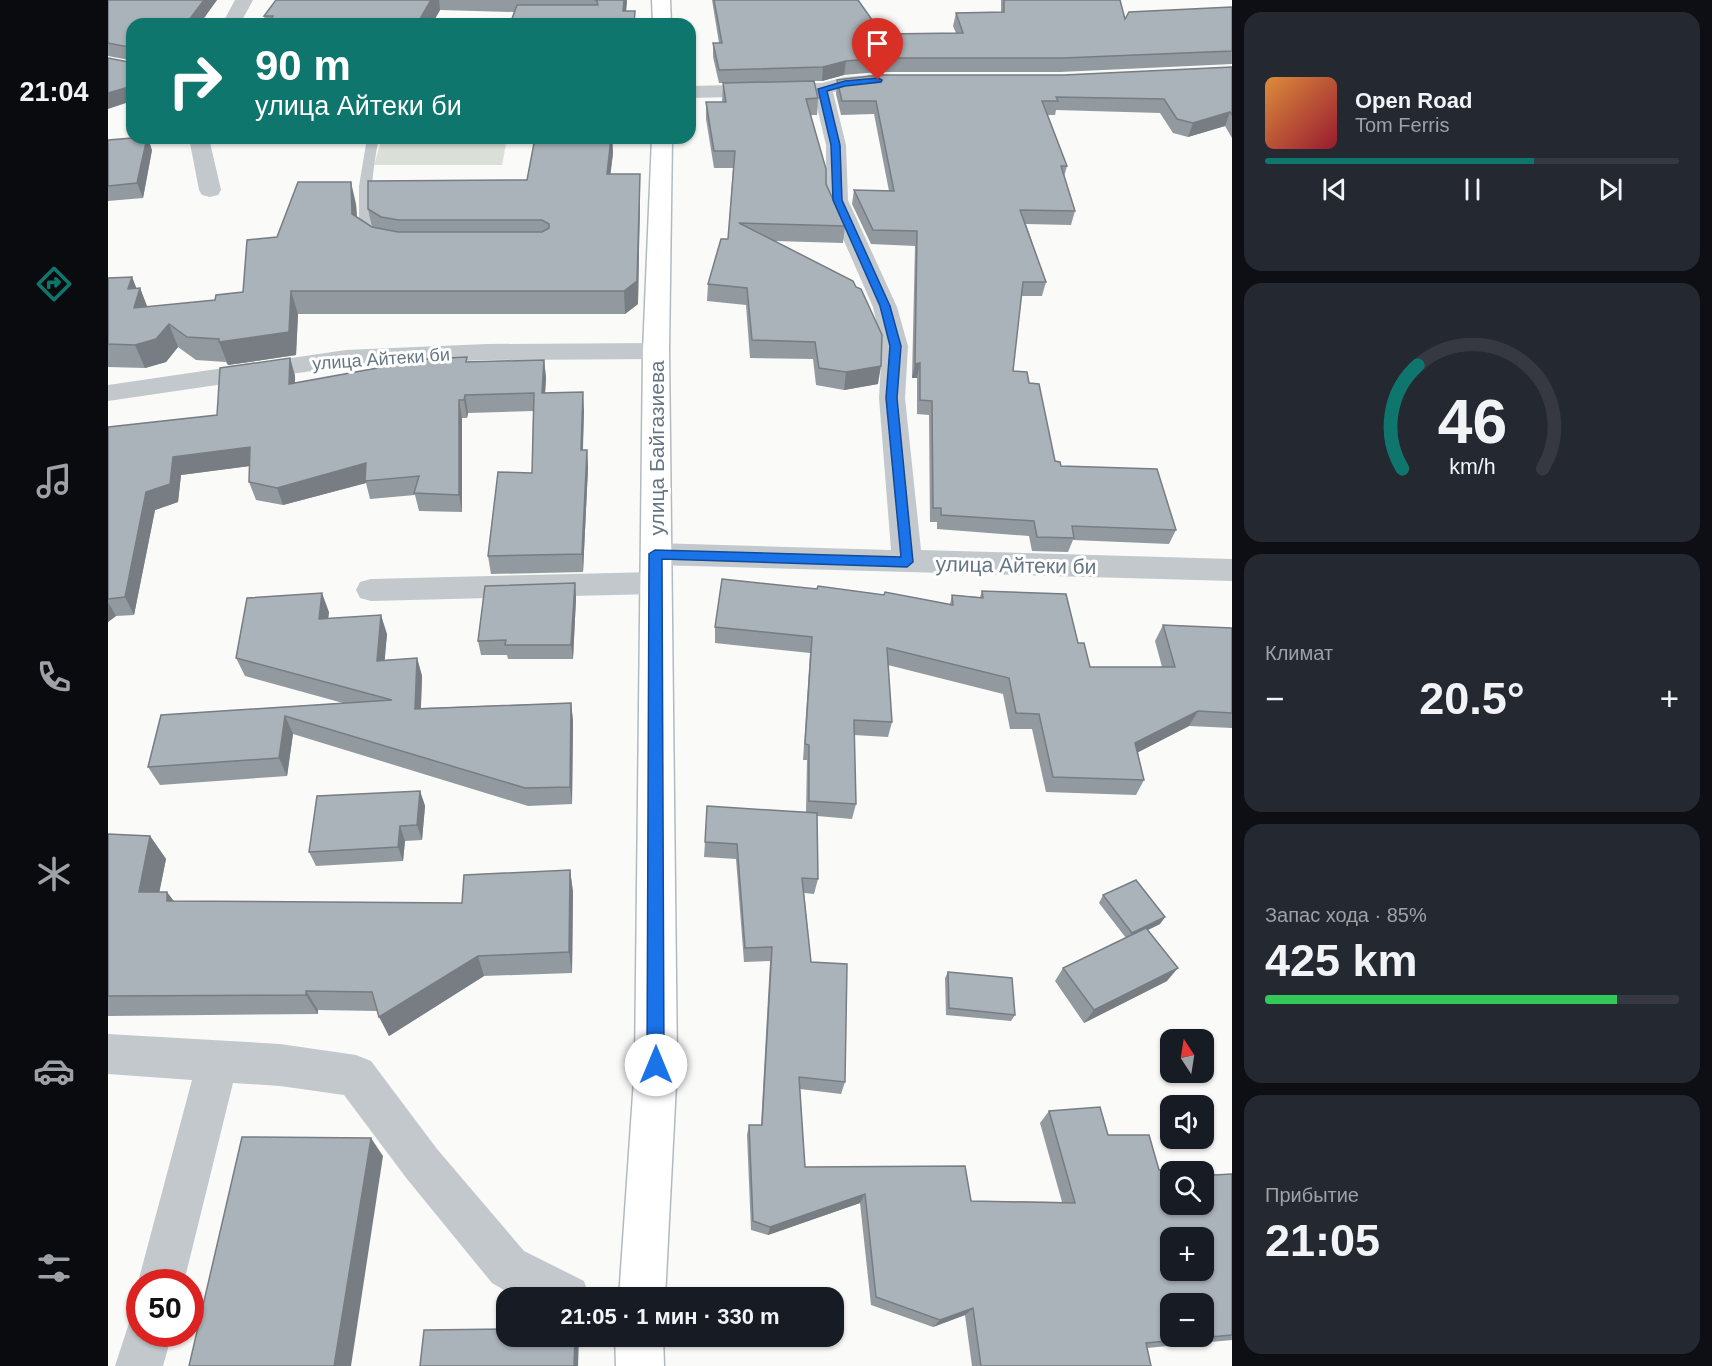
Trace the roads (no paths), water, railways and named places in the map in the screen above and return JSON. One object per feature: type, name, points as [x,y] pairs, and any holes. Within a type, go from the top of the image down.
[{"type":"main road","points":[[662,0],[662,18]]},
{"type":"main road","name":"улица Байгазиева","points":[[643,1287],[656,1065],[656,351],[662,144]]},
{"type":"main road","points":[[639,1347],[640,1366]]},
{"type":"street","points":[[234,18],[244,0]]},
{"type":"street","points":[[696,92],[822,89],[845,83],[900,80]]},
{"type":"street","points":[[822,89],[836,145],[837,200],[885,306],[895,346],[892,398],[907,562]]},
{"type":"street","points":[[200,144],[210,190]]},
{"type":"street","name":"улица Айтеки би","points":[[108,393],[346,358],[487,352],[656,351]]},
{"type":"street","name":"улица Айтеки би","points":[[371,590],[655,568],[907,562],[1232,570]]},
{"type":"street","points":[[108,1054],[280,1065],[356,1076],[422,1164],[508,1267],[546,1287]]},
{"type":"street","points":[[164,1269],[218,1061]]},
{"type":"street","points":[[139,1366],[144,1347]]},
{"type":"lane","points":[[371,144],[364,186],[365,235],[381,245]]}]
